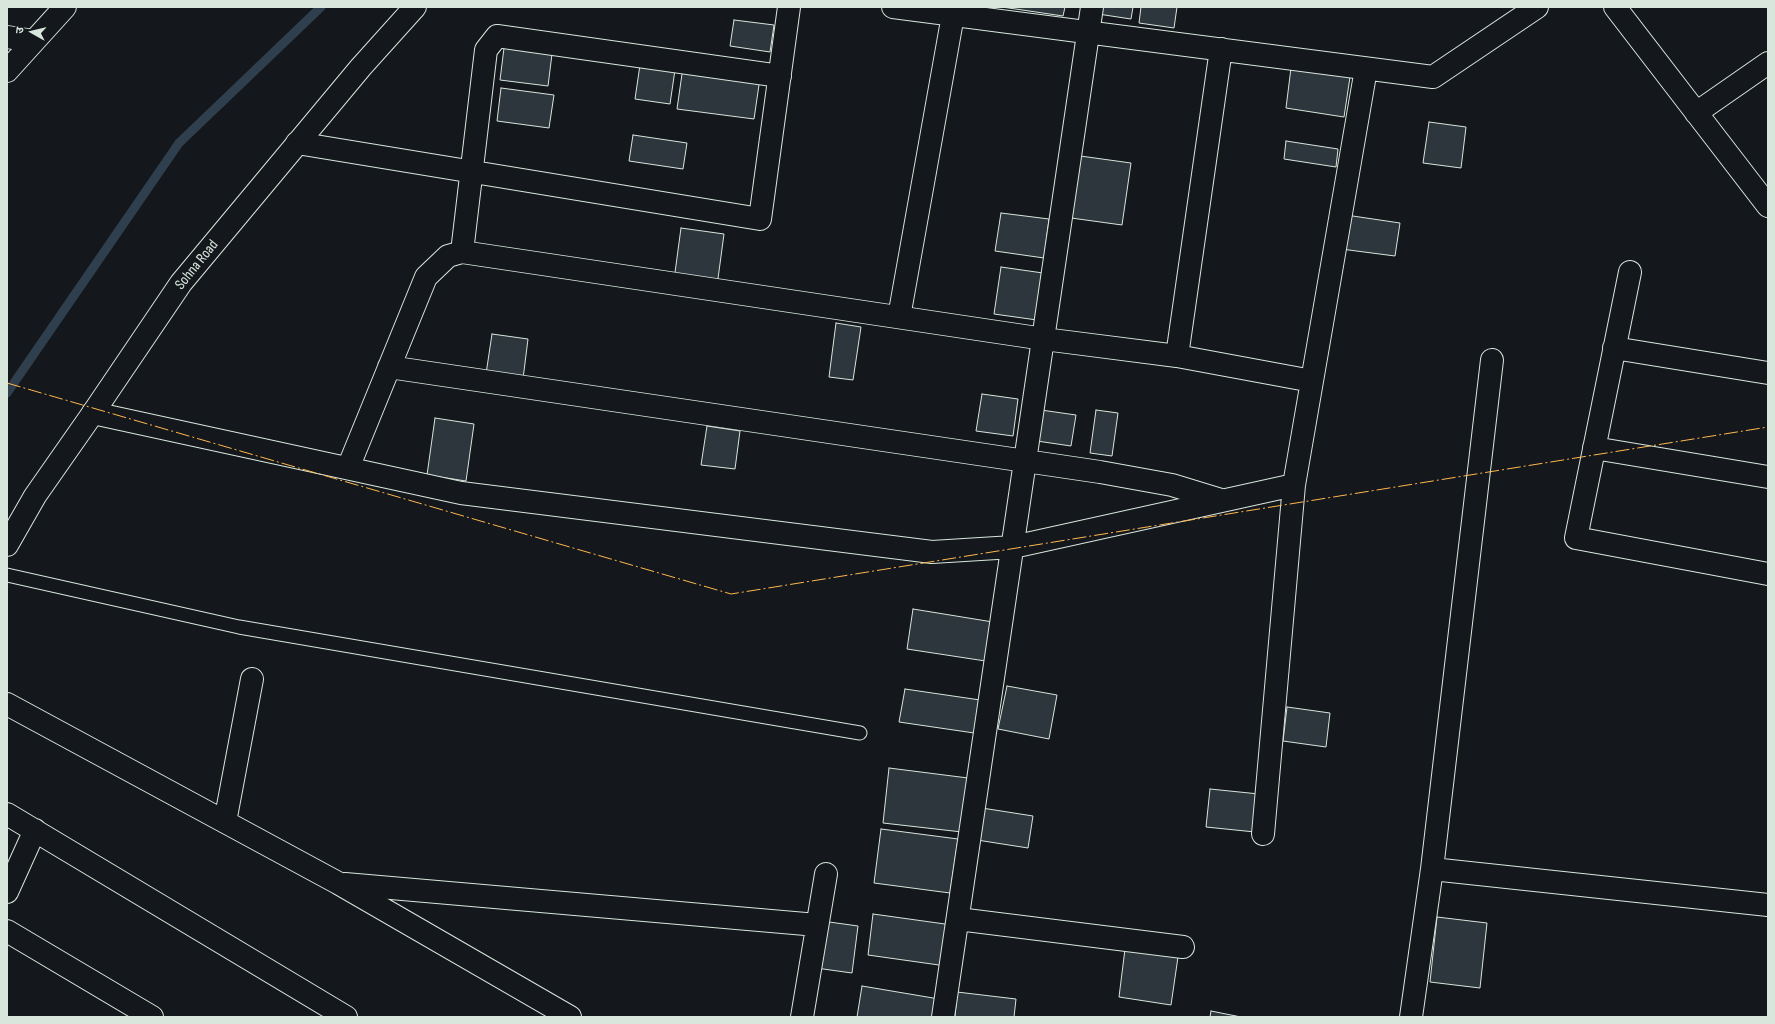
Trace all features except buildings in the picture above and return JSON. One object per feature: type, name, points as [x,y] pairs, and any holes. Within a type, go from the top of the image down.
[{"type":"street","points":[[7,71],[65,7]]},
{"type":"street","name":"Sohna Road","points":[[9,535],[181,283],[361,67],[415,7]]},
{"type":"street","points":[[297,143],[760,219],[789,7]]},
{"type":"street","points":[[893,7],[1433,77],[1537,7]]},
{"type":"street","points":[[943,1017],[1092,7]]},
{"type":"street","points":[[1616,7],[1768,206]]},
{"type":"street","points":[[899,317],[953,15]]},
{"type":"street","points":[[462,252],[486,50],[497,36],[780,76]]},
{"type":"street","points":[[7,37],[34,41]]},
{"type":"street","points":[[1177,356],[1221,50]]},
{"type":"street","points":[[1696,113],[1768,63]]},
{"type":"street","points":[[1263,834],[1294,485],[1366,69]]},
{"type":"street","points":[[348,468],[426,277],[448,256],[462,252],[1044,339],[1177,356],[1312,381]]},
{"type":"street","points":[[1630,272],[1576,538],[1768,574]]},
{"type":"street","points":[[1614,348],[1768,373]]},
{"type":"street","points":[[1411,1017],[1432,869],[1492,360]]},
{"type":"street","points":[[389,367],[1100,472],[1172,485],[1222,500]]},
{"type":"street","points":[[93,413],[461,492],[932,552],[1013,547],[1294,485]]},
{"type":"street","points":[[1594,448],[1768,477]]},
{"type":"street","points":[[224,822],[252,679]]},
{"type":"street","points":[[7,704],[338,883],[570,1017]]},
{"type":"street","points":[[7,814],[346,1017]]},
{"type":"street","points":[[7,892],[35,830]]},
{"type":"street","points":[[1432,869],[1768,905]]},
{"type":"street","points":[[802,1017],[826,874]]},
{"type":"street","points":[[338,883],[817,926]]},
{"type":"street","points":[[958,919],[1183,947]]},
{"type":"street","points":[[7,930],[152,1017]]},
{"type":"lane","points":[[7,575],[239,627],[860,733]]},
{"type":"waterway","points":[[7,393],[179,143],[321,7]]},
{"type":"power","points":[[7,383],[731,594],[1768,427]]}]
